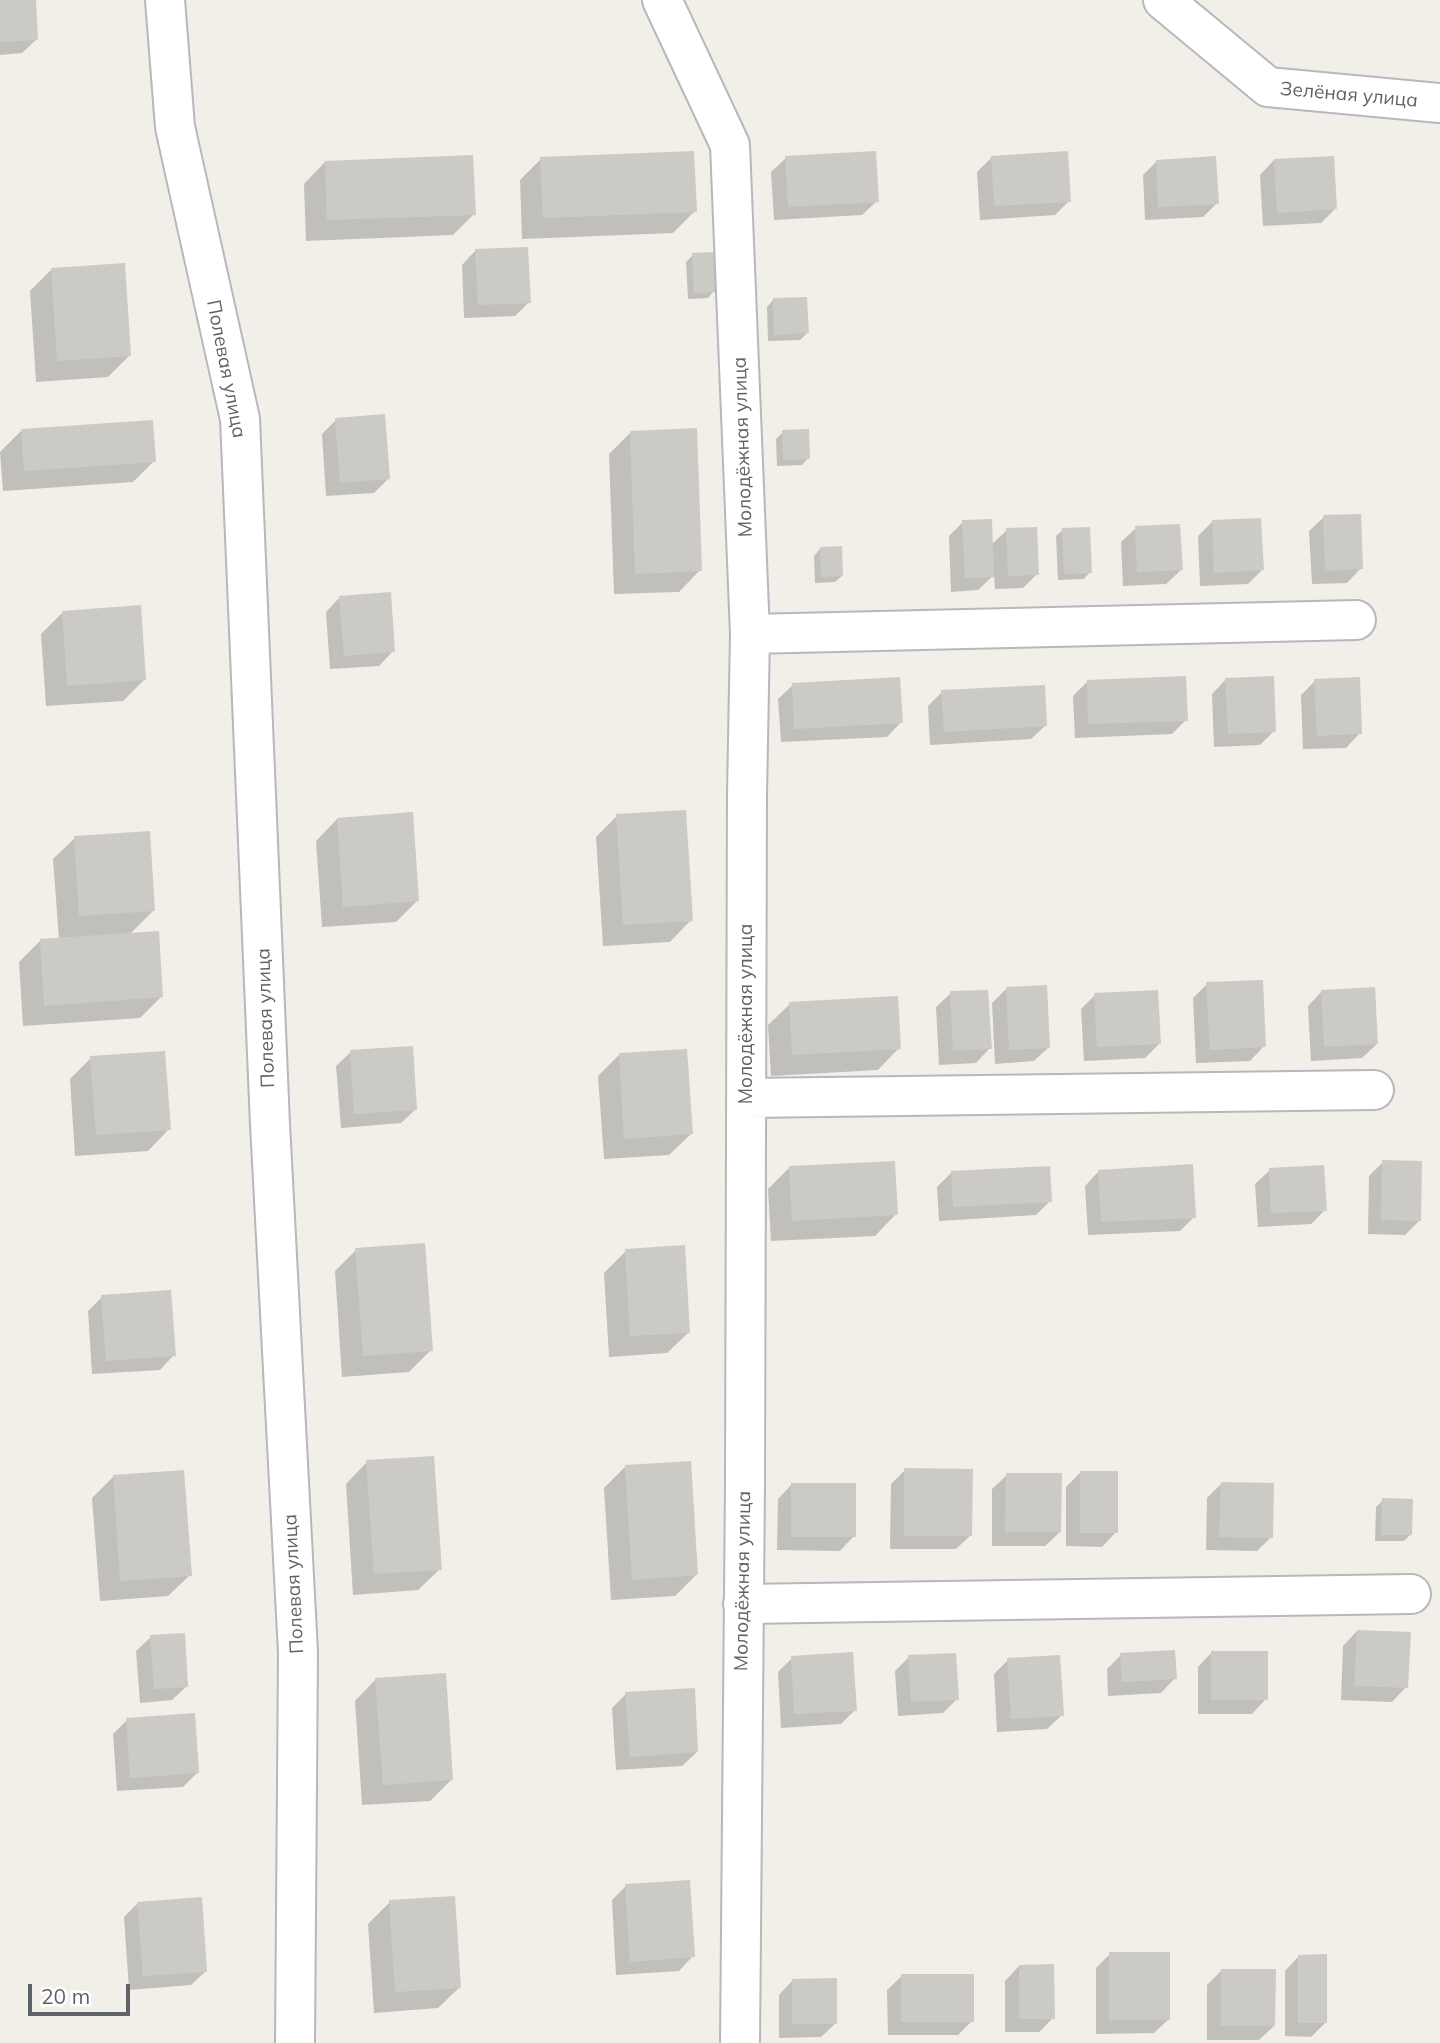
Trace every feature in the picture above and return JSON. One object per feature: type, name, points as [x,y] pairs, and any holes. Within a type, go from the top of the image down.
[{"type":"street","name":"Полевая улица","points":[[164,0],[175,127],[240,419],[270,1124],[298,1653],[295,2043]]},
{"type":"street","name":"Молодёжная улица","points":[[662,0],[730,145],[750,634],[740,2043]]},
{"type":"street","name":"Зелёная улица","points":[[1163,0],[1268,88],[1440,103]]},
{"type":"street","points":[[750,634],[1356,620]]},
{"type":"street","points":[[746,1098],[1374,1090]]},
{"type":"street","points":[[743,1604],[1411,1594]]},
{"type":"building","points":[[0,0],[36,0],[38,40],[0,42]]},
{"type":"building","points":[[694,151],[697,212],[543,218],[540,157]]},
{"type":"building","points":[[876,151],[879,202],[788,207],[785,156]]},
{"type":"building","points":[[1068,151],[1071,202],[994,206],[991,156]]},
{"type":"building","points":[[473,155],[476,215],[327,220],[325,161]]},
{"type":"building","points":[[1216,156],[1219,204],[1158,207],[1156,160]]},
{"type":"building","points":[[1334,156],[1337,209],[1277,213],[1274,159]]},
{"type":"building","points":[[528,247],[531,303],[478,305],[475,249]]},
{"type":"building","points":[[715,252],[716,292],[694,293],[692,253]]},
{"type":"building","points":[[125,263],[131,356],[57,361],[51,268]]},
{"type":"building","points":[[807,297],[809,333],[774,335],[773,298]]},
{"type":"building","points":[[385,414],[390,479],[340,483],[335,418]]},
{"type":"building","points":[[153,420],[156,462],[24,471],[21,429]]},
{"type":"building","points":[[697,428],[702,571],[635,574],[630,431]]},
{"type":"building","points":[[809,429],[810,459],[783,460],[782,430]]},
{"type":"building","points":[[1361,514],[1363,569],[1325,571],[1323,515]]},
{"type":"building","points":[[1261,518],[1264,570],[1214,573],[1212,520]]},
{"type":"building","points":[[992,519],[994,577],[965,578],[962,520]]},
{"type":"building","points":[[1180,524],[1183,570],[1137,572],[1135,526]]},
{"type":"building","points":[[1037,527],[1039,575],[1008,576],[1006,528]]},
{"type":"building","points":[[1090,527],[1092,573],[1064,574],[1062,528]]},
{"type":"building","points":[[842,546],[843,576],[821,577],[820,547]]},
{"type":"building","points":[[391,592],[395,652],[344,656],[339,596]]},
{"type":"building","points":[[141,605],[146,680],[67,686],[62,611]]},
{"type":"building","points":[[1186,676],[1188,721],[1088,724],[1087,680]]},
{"type":"building","points":[[1274,676],[1276,732],[1228,734],[1225,678]]},
{"type":"building","points":[[900,677],[903,723],[794,729],[792,683]]},
{"type":"building","points":[[1360,677],[1362,734],[1317,736],[1314,679]]},
{"type":"building","points":[[1045,685],[1047,726],[944,732],[941,690]]},
{"type":"building","points":[[686,810],[693,921],[623,925],[616,814]]},
{"type":"building","points":[[413,812],[419,901],[343,907],[337,818]]},
{"type":"building","points":[[150,831],[155,911],[79,916],[74,836]]},
{"type":"building","points":[[159,931],[163,997],[44,1006],[40,939]]},
{"type":"building","points":[[1263,980],[1266,1047],[1210,1050],[1206,982]]},
{"type":"building","points":[[1047,985],[1050,1048],[1009,1050],[1006,987]]},
{"type":"building","points":[[1375,987],[1378,1044],[1324,1047],[1321,990]]},
{"type":"building","points":[[988,990],[992,1049],[953,1051],[950,991]]},
{"type":"building","points":[[1158,990],[1161,1044],[1097,1047],[1094,993]]},
{"type":"building","points":[[898,996],[901,1049],[792,1055],[789,1002]]},
{"type":"building","points":[[413,1046],[417,1110],[354,1114],[350,1050]]},
{"type":"building","points":[[687,1049],[693,1134],[624,1139],[619,1053]]},
{"type":"building","points":[[165,1051],[171,1130],[96,1135],[90,1056]]},
{"type":"building","points":[[1382,1160],[1422,1161],[1421,1221],[1381,1220]]},
{"type":"building","points":[[895,1161],[898,1215],[792,1221],[789,1166]]},
{"type":"building","points":[[1193,1164],[1196,1218],[1101,1222],[1098,1170]]},
{"type":"building","points":[[1324,1165],[1327,1211],[1271,1213],[1269,1168]]},
{"type":"building","points":[[1050,1166],[1052,1202],[953,1207],[951,1171]]},
{"type":"building","points":[[425,1243],[433,1351],[363,1356],[355,1248]]},
{"type":"building","points":[[685,1245],[690,1333],[630,1336],[625,1249]]},
{"type":"building","points":[[171,1290],[176,1356],[106,1361],[101,1295]]},
{"type":"building","points":[[434,1456],[442,1570],[374,1574],[366,1460]]},
{"type":"building","points":[[691,1461],[698,1575],[632,1580],[625,1465]]},
{"type":"building","points":[[904,1468],[973,1469],[972,1536],[904,1536]]},
{"type":"building","points":[[184,1470],[192,1576],[120,1581],[113,1475]]},
{"type":"building","points":[[1080,1471],[1118,1471],[1118,1533],[1080,1533]]},
{"type":"building","points":[[1006,1473],[1062,1473],[1061,1532],[1005,1532]]},
{"type":"building","points":[[1221,1482],[1274,1483],[1273,1538],[1219,1537]]},
{"type":"building","points":[[791,1483],[856,1483],[856,1537],[791,1537]]},
{"type":"building","points":[[1382,1498],[1413,1499],[1412,1535],[1381,1535]]},
{"type":"building","points":[[1357,1630],[1411,1632],[1408,1688],[1354,1686]]},
{"type":"building","points":[[185,1633],[188,1687],[154,1689],[150,1635]]},
{"type":"building","points":[[1175,1650],[1177,1679],[1122,1682],[1120,1653]]},
{"type":"building","points":[[1211,1651],[1268,1651],[1268,1700],[1211,1700]]},
{"type":"building","points":[[853,1652],[857,1711],[794,1714],[791,1656]]},
{"type":"building","points":[[956,1653],[959,1700],[911,1702],[908,1655]]},
{"type":"building","points":[[1060,1655],[1064,1716],[1011,1719],[1007,1658]]},
{"type":"building","points":[[446,1673],[453,1780],[383,1785],[375,1678]]},
{"type":"building","points":[[695,1688],[698,1752],[630,1757],[625,1692]]},
{"type":"building","points":[[195,1713],[199,1773],[130,1778],[126,1718]]},
{"type":"building","points":[[690,1880],[695,1957],[630,1962],[625,1884]]},
{"type":"building","points":[[455,1896],[461,1988],[395,1992],[389,1900]]},
{"type":"building","points":[[202,1897],[207,1972],[143,1976],[137,1902]]},
{"type":"building","points":[[1109,1952],[1170,1952],[1170,2020],[1109,2020]]},
{"type":"building","points":[[1327,1954],[1327,2023],[1298,2023],[1298,1955]]},
{"type":"building","points":[[1054,1964],[1055,2019],[1019,2019],[1019,1965]]},
{"type":"building","points":[[1221,1969],[1276,1969],[1275,2026],[1221,2026]]},
{"type":"building","points":[[901,1974],[974,1974],[974,2022],[901,2022]]},
{"type":"building","points":[[837,1978],[837,2024],[792,2024],[792,1979]]}]
